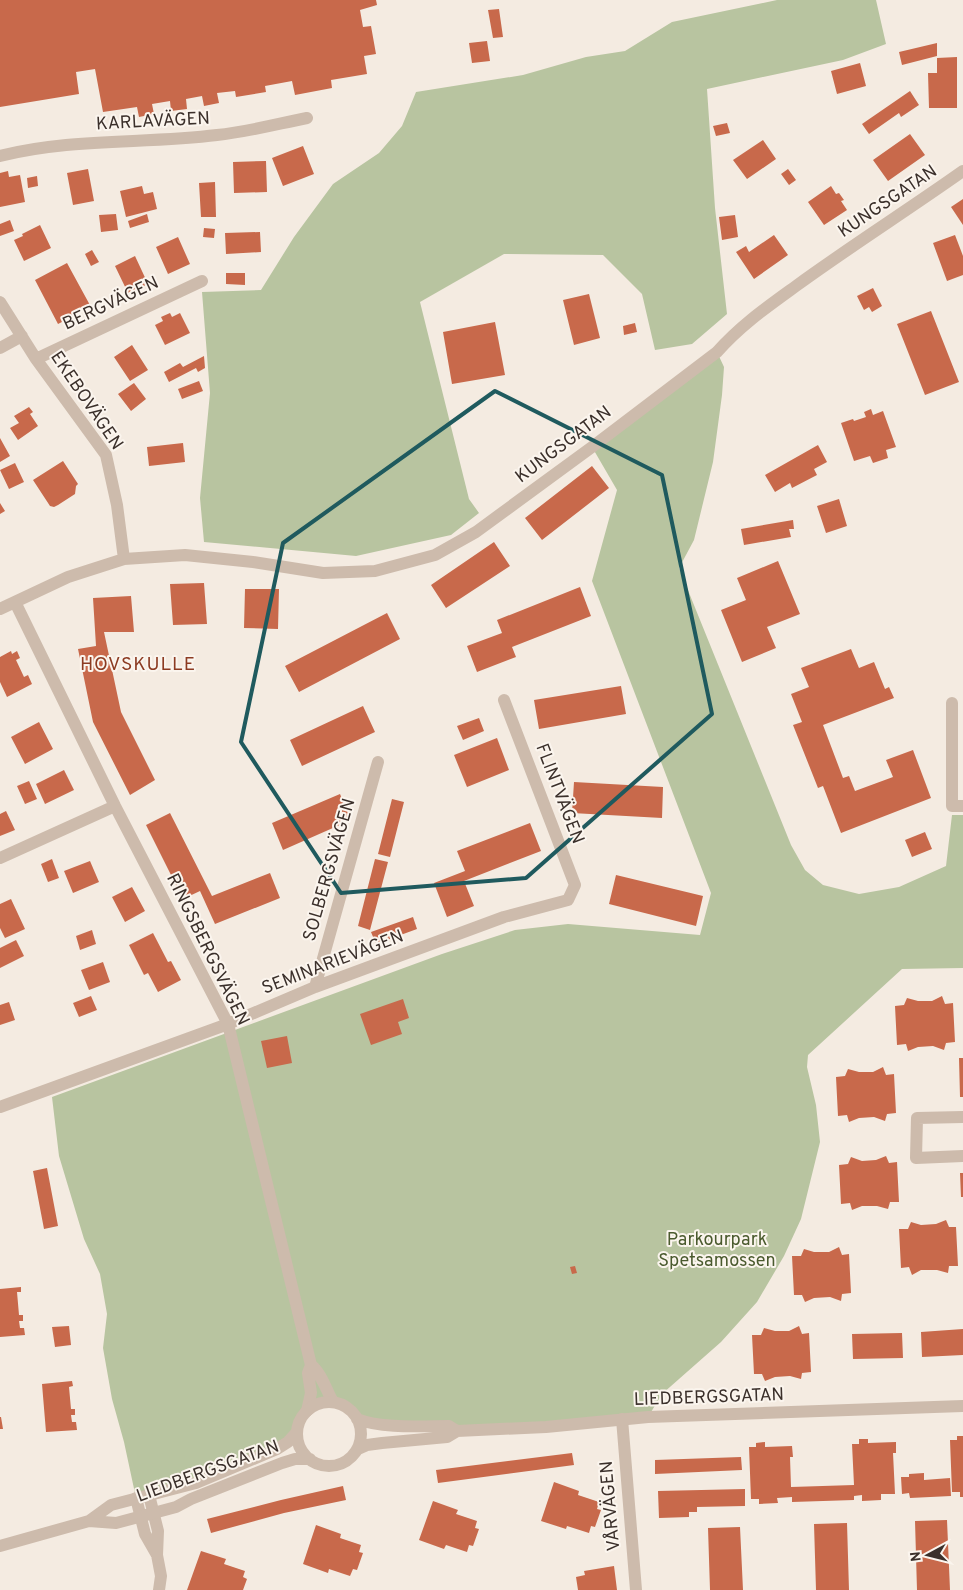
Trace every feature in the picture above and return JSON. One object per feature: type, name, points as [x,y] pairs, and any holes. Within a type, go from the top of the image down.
[{"type":"street","name":"KARLAVÄGEN","points":[[0,156],[72,144],[218,135],[306,118]]},
{"type":"street","name":"KUNGSGATAN","points":[[0,609],[68,577],[124,558],[185,555],[253,562],[323,573],[375,571],[435,555],[476,532],[717,352],[732,335],[818,270],[963,171]]},
{"type":"street","name":"BERGVÄGEN","points":[[36,359],[202,281]]},
{"type":"street","name":"EKEBOVÄGEN","points":[[0,302],[36,359],[106,455],[117,505],[124,558]]},
{"type":"street","points":[[0,348],[22,336]]},
{"type":"street","name":"RINGSBERGSVÄGEN","points":[[15,602],[115,806],[228,1024],[311,1365],[308,1373],[311,1393],[307,1411]]},
{"type":"street","name":"FLINTVÄGEN","points":[[504,700],[575,885],[568,900]]},
{"type":"street","points":[[952,703],[952,806],[963,806]]},
{"type":"street","name":"SOLBERGSVÄGEN","points":[[315,987],[378,762]]},
{"type":"street","points":[[0,858],[115,806]]},
{"type":"street","name":"SEMINARIEVÄGEN","points":[[0,1107],[228,1024],[315,987],[504,917],[568,900]]},
{"type":"street","points":[[963,1117],[917,1118],[916,1158],[963,1156]]},
{"type":"street","name":"RINGSBERGSVÄGEN","points":[[311,1365],[318,1371],[332,1402]]},
{"type":"street","points":[[332,1402],[344,1406],[357,1419],[361,1433],[358,1449],[350,1458],[336,1465],[320,1465],[310,1460],[303,1453],[299,1445],[297,1432],[300,1421],[307,1411],[320,1403],[332,1402]]},
{"type":"street","name":"LIEDBERGSGATAN","points":[[358,1449],[382,1443],[448,1437],[457,1431],[500,1430],[648,1417],[963,1406]]},
{"type":"street","name":"LIEDBERGSGATAN","points":[[357,1419],[381,1425],[449,1426],[457,1431]]},
{"type":"street","name":"VÅRVÄGEN","points":[[622,1420],[636,1590]]},
{"type":"street","name":"LIEDBERGSGATAN","points":[[89,1521],[111,1505],[196,1483],[277,1449],[288,1442],[297,1432]]},
{"type":"street","name":"LIEDBERGSGATAN","points":[[0,1546],[89,1521],[116,1523],[176,1507],[191,1499],[282,1463],[295,1459],[310,1460]]},
{"type":"street","points":[[150,1495],[158,1531],[157,1555],[161,1576],[158,1590]]},
{"type":"street","points":[[136,1498],[145,1534],[157,1555]]},
{"type":"highlighted area","points":[[495,391],[662,475],[712,714],[526,878],[341,893],[241,742],[283,543]]},
{"type":"green space","points":[[777,0],[876,0],[886,44],[843,60],[707,89],[715,208],[727,314],[692,344],[655,350],[642,294],[603,255],[504,254],[420,302],[469,499],[479,513],[451,535],[356,556],[204,542],[200,498],[210,393],[202,292],[261,290],[294,237],[333,184],[379,153],[402,126],[416,92],[523,75],[586,57],[625,51],[672,22]]},
{"type":"green space","name":"Parkourpark Spetsamossen","points":[[717,352],[724,367],[713,462],[694,540],[679,568],[791,845],[805,870],[823,885],[859,894],[899,887],[946,866],[952,815],[963,815],[963,968],[902,969],[808,1055],[807,1067],[816,1105],[820,1142],[801,1219],[784,1256],[757,1302],[721,1342],[662,1394],[648,1417],[546,1427],[381,1425],[355,1415],[344,1406],[333,1402],[325,1402],[316,1405],[305,1413],[298,1428],[277,1449],[136,1498],[124,1442],[112,1399],[103,1348],[107,1314],[100,1274],[84,1239],[59,1156],[52,1097],[442,954],[515,930],[568,924],[700,935],[711,893],[592,581],[617,490],[592,447]]},
{"type":"building","points":[[0,0],[376,0],[377,5],[360,10],[363,27],[371,26],[376,54],[364,56],[367,74],[331,80],[332,88],[295,95],[292,81],[265,86],[266,92],[236,97],[235,91],[217,93],[219,103],[204,106],[202,96],[186,99],[187,109],[171,111],[170,101],[152,104],[154,114],[139,117],[137,107],[103,112],[95,69],[76,72],[79,94],[0,107]]},
{"type":"building","points":[[499,9],[503,37],[493,38],[488,10]]},
{"type":"building","points":[[487,41],[490,61],[472,63],[469,43]]},
{"type":"building","points":[[937,43],[937,56],[902,65],[899,52]]},
{"type":"building","points":[[957,57],[957,108],[929,108],[928,73],[937,73],[937,58]]},
{"type":"building","points":[[860,63],[866,86],[837,94],[831,71]]},
{"type":"building","points":[[910,91],[919,105],[901,117],[899,113],[869,134],[862,124]]},
{"type":"building","points":[[727,123],[730,133],[716,136],[713,126]]},
{"type":"building","points":[[910,134],[925,155],[888,181],[873,160]]},
{"type":"building","points":[[763,140],[776,159],[747,179],[733,160]]},
{"type":"building","points":[[303,146],[314,174],[283,186],[272,158]]},
{"type":"building","points":[[266,161],[267,192],[234,193],[233,162]]},
{"type":"building","points":[[88,169],[94,201],[73,205],[67,173]]},
{"type":"building","points":[[788,169],[796,180],[789,185],[781,174]]},
{"type":"building","points":[[8,171],[9,177],[20,175],[25,202],[0,207],[0,173]]},
{"type":"building","points":[[37,176],[38,186],[28,188],[27,178]]},
{"type":"building","points":[[215,182],[216,217],[201,217],[199,183]]},
{"type":"building","points":[[142,186],[144,194],[153,192],[157,209],[126,217],[120,191]]},
{"type":"building","points":[[831,186],[836,194],[839,193],[844,200],[841,201],[847,210],[824,225],[808,202]]},
{"type":"building","points":[[963,199],[963,225],[951,207]]},
{"type":"building","points":[[116,214],[118,230],[101,232],[99,215]]},
{"type":"building","points":[[147,214],[149,222],[130,228],[128,221]]},
{"type":"building","points":[[735,215],[738,237],[722,240],[719,217]]},
{"type":"building","points":[[10,220],[14,231],[0,236],[0,224]]},
{"type":"building","points":[[40,225],[51,248],[24,261],[14,240]]},
{"type":"building","points":[[204,228],[215,229],[214,238],[203,237]]},
{"type":"building","points":[[260,232],[261,252],[226,254],[225,233]]},
{"type":"building","points":[[774,235],[788,255],[754,279],[736,252],[746,246],[749,252]]},
{"type":"building","points":[[955,235],[963,256],[963,275],[947,281],[933,243]]},
{"type":"building","points":[[178,237],[190,264],[168,274],[156,247]]},
{"type":"building","points":[[92,250],[99,262],[91,266],[85,254]]},
{"type":"building","points":[[135,256],[148,284],[128,293],[115,266]]},
{"type":"building","points":[[67,263],[91,307],[58,324],[35,280]]},
{"type":"building","points":[[226,273],[245,273],[245,285],[226,284]]},
{"type":"building","points":[[873,288],[882,306],[872,312],[869,307],[864,310],[857,296]]},
{"type":"building","points":[[589,294],[600,338],[574,345],[563,300]]},
{"type":"building","points":[[931,311],[959,382],[925,395],[897,324]]},
{"type":"building","points":[[170,313],[172,317],[180,313],[190,333],[165,345],[155,325],[163,321],[161,317]]},
{"type":"building","points":[[495,322],[505,375],[452,384],[443,332]]},
{"type":"building","points":[[635,323],[637,332],[624,335],[623,326]]},
{"type":"building","points":[[132,345],[148,370],[130,381],[114,357]]},
{"type":"building","points":[[204,356],[205,368],[198,372],[196,368],[169,382],[164,372],[180,363],[183,367]]},
{"type":"building","points":[[199,381],[203,391],[182,399],[178,389]]},
{"type":"building","points":[[134,383],[146,399],[131,411],[118,394]]},
{"type":"building","points":[[29,407],[33,412],[30,414],[38,426],[18,440],[10,428],[19,423],[14,416]]},
{"type":"building","points":[[871,409],[873,415],[883,411],[896,447],[886,450],[888,458],[873,463],[870,456],[854,461],[841,423],[866,417],[864,412]]},
{"type":"building","points":[[0,438],[10,456],[0,462]]},
{"type":"building","points":[[183,443],[185,462],[149,466],[147,447]]},
{"type":"building","points":[[818,445],[827,462],[814,469],[817,475],[792,488],[790,483],[775,492],[765,475]]},
{"type":"building","points":[[63,461],[78,484],[75,494],[54,507],[50,506],[33,480]]},
{"type":"building","points":[[15,463],[24,482],[9,489],[0,470]]},
{"type":"building","points":[[592,466],[609,488],[542,540],[525,518]]},
{"type":"building","points":[[839,499],[847,526],[826,533],[817,506]]},
{"type":"building","points":[[0,503],[5,511],[0,514]]},
{"type":"building","points":[[793,520],[794,529],[789,529],[791,537],[744,545],[741,529]]},
{"type":"building","points":[[494,542],[510,566],[446,608],[431,585]]},
{"type":"building","points":[[778,561],[800,614],[767,627],[776,648],[742,662],[721,610],[746,600],[737,578]]},
{"type":"building","points":[[204,583],[207,624],[173,625],[170,584]]},
{"type":"building","points":[[580,587],[591,616],[512,647],[516,657],[477,672],[467,646],[502,633],[497,620]]},
{"type":"building","points":[[245,589],[279,589],[278,629],[244,628]]},
{"type":"building","points":[[131,596],[134,632],[104,632],[121,712],[155,780],[130,795],[93,722],[78,649],[96,646],[93,598]]},
{"type":"building","points":[[387,613],[400,639],[299,692],[285,666]]},
{"type":"building","points":[[851,649],[859,668],[874,662],[885,689],[889,687],[894,698],[823,725],[843,778],[849,776],[855,791],[893,777],[886,760],[913,750],[931,798],[841,833],[823,786],[818,788],[793,725],[802,722],[791,694],[809,687],[801,668]]},
{"type":"building","points":[[11,651],[12,654],[17,651],[20,658],[16,660],[24,677],[28,675],[32,684],[7,697],[0,682],[0,657]]},
{"type":"building","points":[[621,686],[626,714],[539,729],[534,700]]},
{"type":"building","points":[[363,706],[375,732],[302,766],[290,740]]},
{"type":"building","points":[[479,718],[484,731],[463,740],[457,726]]},
{"type":"building","points":[[39,722],[53,749],[25,764],[11,737]]},
{"type":"building","points":[[497,738],[509,770],[467,787],[454,755]]},
{"type":"building","points":[[64,770],[74,790],[45,804],[36,784]]},
{"type":"building","points":[[29,781],[37,799],[25,804],[17,786]]},
{"type":"building","points":[[574,782],[663,787],[662,818],[572,813]]},
{"type":"building","points":[[340,794],[351,820],[283,850],[272,823]]},
{"type":"building","points":[[392,799],[404,802],[390,857],[378,854]]},
{"type":"building","points":[[6,811],[15,830],[0,836],[0,814]]},
{"type":"building","points":[[170,813],[212,896],[270,873],[280,898],[215,924],[200,891],[183,899],[146,825]]},
{"type":"building","points":[[530,823],[541,851],[464,881],[474,906],[447,917],[434,883],[465,871],[457,851]]},
{"type":"building","points":[[925,832],[932,849],[912,857],[905,840]]},
{"type":"building","points":[[52,859],[59,878],[48,882],[41,864]]},
{"type":"building","points":[[375,859],[388,862],[370,930],[358,926]]},
{"type":"building","points":[[90,861],[99,882],[73,893],[64,871]]},
{"type":"building","points":[[616,875],[703,896],[696,926],[609,904]]},
{"type":"building","points":[[132,887],[145,911],[125,922],[112,897]]},
{"type":"building","points":[[11,899],[25,929],[5,938],[0,928],[0,904]]},
{"type":"building","points":[[413,917],[417,929],[376,944],[371,932]]},
{"type":"building","points":[[92,930],[96,944],[80,950],[76,936]]},
{"type":"building","points":[[153,933],[168,962],[171,961],[181,980],[158,992],[148,973],[144,975],[129,945]]},
{"type":"building","points":[[16,940],[24,956],[0,968],[0,948]]},
{"type":"building","points":[[103,962],[110,982],[89,990],[81,970]]},
{"type":"building","points":[[91,996],[97,1010],[79,1017],[73,1003]]},
{"type":"building","points":[[942,996],[945,1004],[953,1003],[955,1042],[946,1043],[944,1050],[933,1046],[918,1047],[908,1051],[906,1044],[897,1045],[895,1006],[904,1005],[907,998],[918,1001],[932,1001]]},
{"type":"building","points":[[403,999],[409,1018],[398,1022],[402,1034],[371,1045],[360,1014]]},
{"type":"building","points":[[9,1002],[15,1020],[0,1025],[0,1005]]},
{"type":"building","points":[[287,1036],[292,1063],[267,1068],[261,1041]]},
{"type":"building","points":[[959,1058],[963,1058],[963,1097],[960,1097]]},
{"type":"building","points":[[883,1067],[886,1075],[894,1074],[896,1113],[887,1114],[885,1121],[874,1117],[859,1118],[849,1122],[847,1115],[838,1116],[836,1077],[845,1076],[848,1069],[859,1072],[873,1072]]},
{"type":"building","points":[[886,1156],[889,1163],[897,1162],[899,1202],[890,1202],[888,1209],[877,1206],[862,1206],[852,1210],[850,1203],[841,1204],[839,1165],[848,1164],[851,1157],[862,1161],[876,1160]]},
{"type":"building","points":[[47,1168],[58,1226],[44,1229],[33,1171]]},
{"type":"building","points":[[960,1173],[963,1173],[963,1197],[961,1197]]},
{"type":"building","points":[[946,1220],[949,1227],[956,1227],[958,1266],[949,1266],[948,1273],[937,1270],[921,1270],[912,1275],[909,1267],[901,1268],[899,1229],[908,1229],[911,1222],[921,1225],[936,1224]]},
{"type":"building","points":[[839,1247],[842,1255],[849,1254],[851,1293],[842,1294],[841,1301],[830,1297],[814,1298],[805,1302],[802,1295],[794,1295],[792,1256],[801,1256],[804,1249],[814,1252],[829,1252]]},
{"type":"building","points":[[575,1266],[577,1273],[572,1274],[570,1267]]},
{"type":"building","points":[[21,1287],[21,1292],[17,1292],[19,1315],[23,1315],[23,1321],[19,1321],[20,1328],[24,1328],[25,1335],[0,1337],[0,1289]]},
{"type":"building","points":[[69,1326],[71,1345],[55,1347],[52,1327]]},
{"type":"building","points":[[799,1326],[802,1334],[809,1333],[811,1372],[802,1373],[801,1379],[790,1376],[775,1377],[765,1381],[762,1374],[754,1374],[752,1335],[761,1335],[764,1328],[775,1331],[789,1331]]},
{"type":"building","points":[[963,1329],[963,1355],[922,1357],[921,1332]]},
{"type":"building","points":[[902,1333],[903,1358],[853,1359],[852,1334]]},
{"type":"building","points":[[72,1381],[73,1386],[69,1387],[71,1409],[75,1409],[75,1415],[71,1415],[72,1422],[76,1422],[77,1430],[46,1432],[42,1384]]},
{"type":"building","points":[[1,1417],[3,1429],[0,1429]]},
{"type":"building","points":[[957,1436],[963,1436],[963,1497],[960,1497],[960,1492],[952,1492],[950,1440],[957,1440]]},
{"type":"building","points":[[859,1439],[868,1439],[868,1443],[896,1442],[896,1453],[893,1453],[895,1494],[881,1494],[881,1500],[862,1501],[862,1495],[854,1496],[854,1500],[792,1502],[792,1497],[777,1498],[778,1503],[759,1504],[759,1499],[751,1499],[749,1447],[756,1447],[756,1443],[765,1442],[765,1447],[792,1446],[793,1457],[790,1457],[791,1487],[854,1485],[852,1444],[859,1444]]},
{"type":"building","points":[[572,1453],[574,1465],[438,1483],[436,1470]]},
{"type":"building","points":[[741,1457],[742,1470],[655,1474],[655,1460]]},
{"type":"building","points":[[924,1473],[924,1480],[950,1478],[951,1496],[910,1498],[909,1493],[902,1494],[901,1477],[909,1477],[909,1474]]},
{"type":"building","points":[[554,1482],[579,1491],[578,1495],[599,1502],[597,1509],[601,1510],[595,1527],[591,1526],[589,1533],[567,1526],[566,1529],[541,1521]]},
{"type":"building","points":[[343,1486],[346,1500],[284,1513],[211,1533],[207,1519]]},
{"type":"building","points":[[745,1489],[745,1506],[697,1507],[697,1512],[689,1512],[689,1517],[659,1518],[658,1491]]},
{"type":"building","points":[[433,1501],[458,1510],[456,1514],[477,1521],[475,1528],[479,1529],[473,1546],[469,1545],[467,1552],[446,1545],[444,1549],[419,1540]]},
{"type":"building","points":[[947,1520],[950,1590],[917,1590],[915,1521]]},
{"type":"building","points":[[847,1523],[849,1590],[816,1590],[814,1524]]},
{"type":"building","points":[[316,1525],[341,1534],[340,1538],[361,1545],[359,1552],[363,1553],[357,1570],[353,1569],[350,1576],[329,1569],[328,1573],[303,1564]]},
{"type":"building","points":[[740,1527],[743,1590],[710,1590],[708,1528]]},
{"type":"building","points":[[201,1551],[226,1559],[224,1564],[245,1571],[243,1577],[247,1579],[243,1590],[187,1590]]},
{"type":"building","points":[[614,1566],[617,1590],[578,1590],[576,1577],[585,1575],[584,1571]]},
{"type":"district","name":"HOVSKULLE","points":[[138,665]]}]
